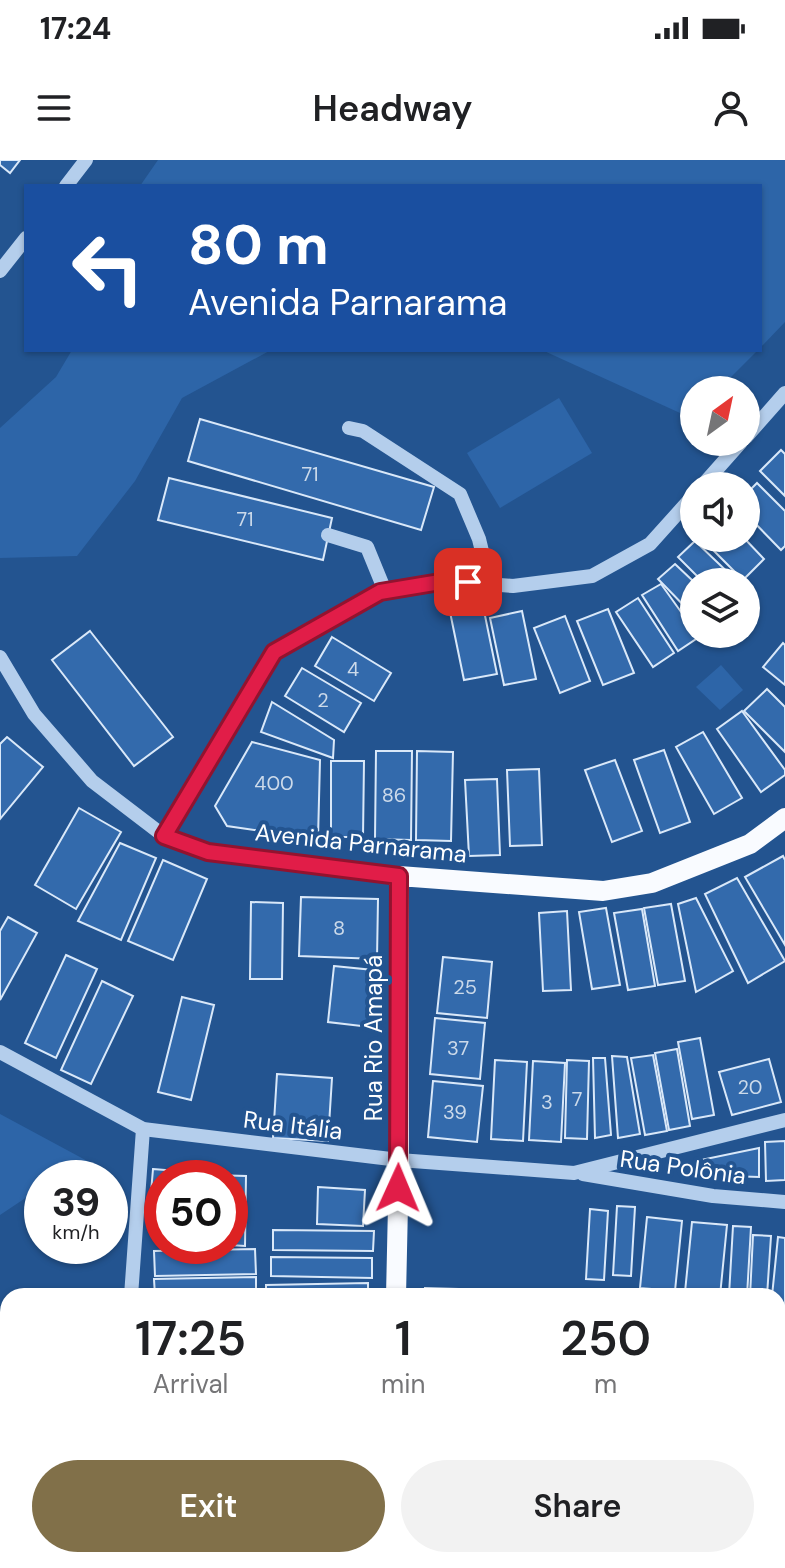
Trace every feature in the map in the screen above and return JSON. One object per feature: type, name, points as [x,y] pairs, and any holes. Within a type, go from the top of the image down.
[{"type":"main road","name":"Avenida Parnarama","points":[[399,876],[603,891],[652,883],[750,844],[785,818]]},
{"type":"main road","name":"Rua Rio Amapá","points":[[396,1288],[399,876]]},
{"type":"street","points":[[68,184],[86,160]]},
{"type":"street","points":[[0,271],[24,241]]},
{"type":"street","points":[[760,421],[785,393]]},
{"type":"street","points":[[349,428],[363,431],[460,494],[479,539],[490,584]]},
{"type":"street","points":[[714,472],[729,456]]},
{"type":"street","points":[[164,836],[274,652],[328,619],[385,591],[446,581],[513,586],[592,576],[650,544],[680,511]]},
{"type":"street","points":[[328,535],[367,547],[385,591]]},
{"type":"street","name":"Avenida Parnarama","points":[[0,657],[34,714],[92,781],[164,836],[208,852],[399,876]]},
{"type":"street","name":"Rua Itália","points":[[0,1052],[143,1129],[399,1160],[574,1173],[785,1120]]},
{"type":"street","points":[[132,1288],[143,1129]]},
{"type":"street","name":"Rua Polônia","points":[[574,1173],[713,1196],[785,1202]]},
{"type":"shaded area","points":[[158,160],[785,160],[785,322],[762,346],[762,184],[141,184]]},
{"type":"shaded area","points":[[71,352],[267,352],[182,398],[135,481],[77,556],[0,558],[0,428],[56,377]]},
{"type":"shaded area","points":[[546,352],[756,352],[732,376],[680,376],[680,413]]},
{"type":"shaded area","points":[[559,398],[592,453],[500,508],[467,453]]},
{"type":"shaded area","points":[[721,665],[743,690],[720,710],[696,687]]},
{"type":"shaded area","points":[[0,1114],[85,1160],[24,1160],[24,1199],[0,1215]]},
{"type":"building","points":[[0,160],[20,160],[10,173],[0,165]]},
{"type":"building","points":[[200,419],[434,487],[421,530],[188,461]]},
{"type":"building","points":[[781,450],[785,454],[785,496],[760,471]]},
{"type":"building","points":[[169,478],[332,518],[323,560],[158,520]]},
{"type":"building","points":[[760,486],[785,511],[785,546],[781,550],[760,528]]},
{"type":"building","points":[[683,552],[707,552],[723,568],[689,568],[678,557]]},
{"type":"building","points":[[715,552],[757,552],[764,559],[755,568],[731,568]]},
{"type":"building","points":[[675,564],[680,569],[680,602],[658,579]]},
{"type":"building","points":[[661,584],[680,610],[680,648],[682,648],[678,651],[642,595]]},
{"type":"building","points":[[638,598],[674,653],[653,667],[616,612]]},
{"type":"building","points":[[483,606],[497,674],[464,680],[450,612]]},
{"type":"building","points":[[608,609],[634,673],[603,685],[577,621]]},
{"type":"building","points":[[522,611],[536,679],[504,685],[490,618]]},
{"type":"building","points":[[565,616],[590,681],[560,693],[534,628]]},
{"type":"building","points":[[90,631],[173,737],[134,766],[52,660]]},
{"type":"building","points":[[332,637],[391,673],[374,701],[315,666]]},
{"type":"building","points":[[783,643],[785,645],[785,685],[763,667]]},
{"type":"building","points":[[302,668],[361,703],[344,732],[285,696]]},
{"type":"building","points":[[767,689],[785,707],[785,752],[744,711]]},
{"type":"building","points":[[272,702],[334,740],[333,758],[261,732]]},
{"type":"building","points":[[742,711],[785,770],[785,775],[761,792],[717,729]]},
{"type":"building","points":[[703,732],[742,798],[714,814],[676,747]]},
{"type":"building","points":[[7,737],[43,767],[0,819],[0,744]]},
{"type":"building","points":[[252,742],[320,760],[318,839],[227,826],[215,806]]},
{"type":"building","points":[[664,750],[690,822],[660,833],[634,760]]},
{"type":"building","points":[[376,751],[412,751],[411,840],[375,839]]},
{"type":"building","points":[[417,751],[453,752],[451,841],[416,840]]},
{"type":"building","points":[[615,760],[642,831],[612,842],[585,770]]},
{"type":"building","points":[[331,761],[364,761],[363,837],[331,837]]},
{"type":"building","points":[[539,769],[542,845],[510,846],[507,770]]},
{"type":"building","points":[[497,779],[500,855],[469,856],[465,780]]},
{"type":"building","points":[[79,808],[121,832],[76,909],[35,885]]},
{"type":"building","points":[[120,843],[156,858],[121,940],[78,921]]},
{"type":"building","points":[[783,856],[785,860],[785,945],[745,877]]},
{"type":"building","points":[[163,860],[207,879],[173,960],[128,941]]},
{"type":"building","points":[[737,878],[785,961],[748,983],[705,894]]},
{"type":"building","points":[[301,897],[378,899],[377,959],[299,956]]},
{"type":"building","points":[[696,898],[733,971],[696,992],[678,904]]},
{"type":"building","points":[[251,902],[283,903],[282,979],[250,979]]},
{"type":"building","points":[[671,904],[685,981],[658,985],[644,908]]},
{"type":"building","points":[[606,908],[620,985],[592,989],[579,912]]},
{"type":"building","points":[[642,909],[655,986],[628,990],[614,913]]},
{"type":"building","points":[[567,911],[571,990],[543,991],[539,913]]},
{"type":"building","points":[[8,917],[37,933],[0,1000],[0,931]]},
{"type":"building","points":[[66,955],[97,969],[56,1058],[25,1043]]},
{"type":"building","points":[[443,957],[492,962],[487,1018],[437,1013]]},
{"type":"building","points":[[334,966],[383,971],[378,1028],[328,1022]]},
{"type":"building","points":[[102,981],[133,996],[91,1084],[61,1070]]},
{"type":"building","points":[[182,997],[214,1005],[191,1100],[158,1092]]},
{"type":"building","points":[[435,1018],[485,1023],[480,1079],[430,1074]]},
{"type":"building","points":[[700,1038],[714,1115],[692,1119],[678,1042]]},
{"type":"building","points":[[677,1049],[690,1126],[669,1130],[655,1053]]},
{"type":"building","points":[[653,1055],[667,1131],[645,1135],[631,1058]]},
{"type":"building","points":[[612,1056],[627,1057],[640,1134],[618,1138]]},
{"type":"building","points":[[593,1058],[605,1058],[611,1135],[595,1138]]},
{"type":"building","points":[[769,1059],[781,1102],[732,1115],[719,1072]]},
{"type":"building","points":[[495,1060],[527,1062],[523,1141],[491,1139]]},
{"type":"building","points":[[567,1060],[589,1061],[587,1139],[565,1138]]},
{"type":"building","points":[[533,1061],[565,1063],[561,1142],[529,1140]]},
{"type":"building","points":[[277,1074],[332,1078],[328,1141],[273,1138]]},
{"type":"building","points":[[433,1081],[483,1086],[477,1142],[428,1137]]},
{"type":"building","points":[[785,1141],[785,1180],[766,1181],[765,1142]]},
{"type":"building","points":[[759,1148],[759,1177],[698,1175],[696,1161]]},
{"type":"building","points":[[318,1187],[365,1190],[363,1226],[317,1224]]},
{"type":"building","points":[[617,1206],[635,1207],[631,1276],[613,1275]]},
{"type":"building","points":[[590,1209],[608,1211],[604,1280],[586,1279]]},
{"type":"building","points":[[647,1217],[682,1221],[675,1288],[640,1288]]},
{"type":"building","points":[[692,1222],[727,1225],[721,1288],[685,1288]]},
{"type":"building","points":[[733,1226],[751,1227],[747,1288],[729,1288]]},
{"type":"building","points":[[273,1230],[374,1231],[373,1251],[273,1250]]},
{"type":"building","points":[[753,1235],[771,1236],[768,1288],[750,1288]]},
{"type":"building","points":[[778,1237],[785,1238],[785,1288],[773,1288]]},
{"type":"building","points":[[248,1249],[255,1249],[256,1274],[155,1276],[155,1264],[248,1264]]},
{"type":"building","points":[[271,1257],[372,1258],[372,1278],[271,1276]]},
{"type":"building","points":[[256,1277],[256,1288],[155,1288],[154,1279]]},
{"type":"building","points":[[368,1283],[368,1288],[266,1288],[266,1285]]},
{"type":"route","points":[[398,1188],[399,876],[208,852],[164,836],[274,652],[380,592],[446,581],[468,582]]}]
